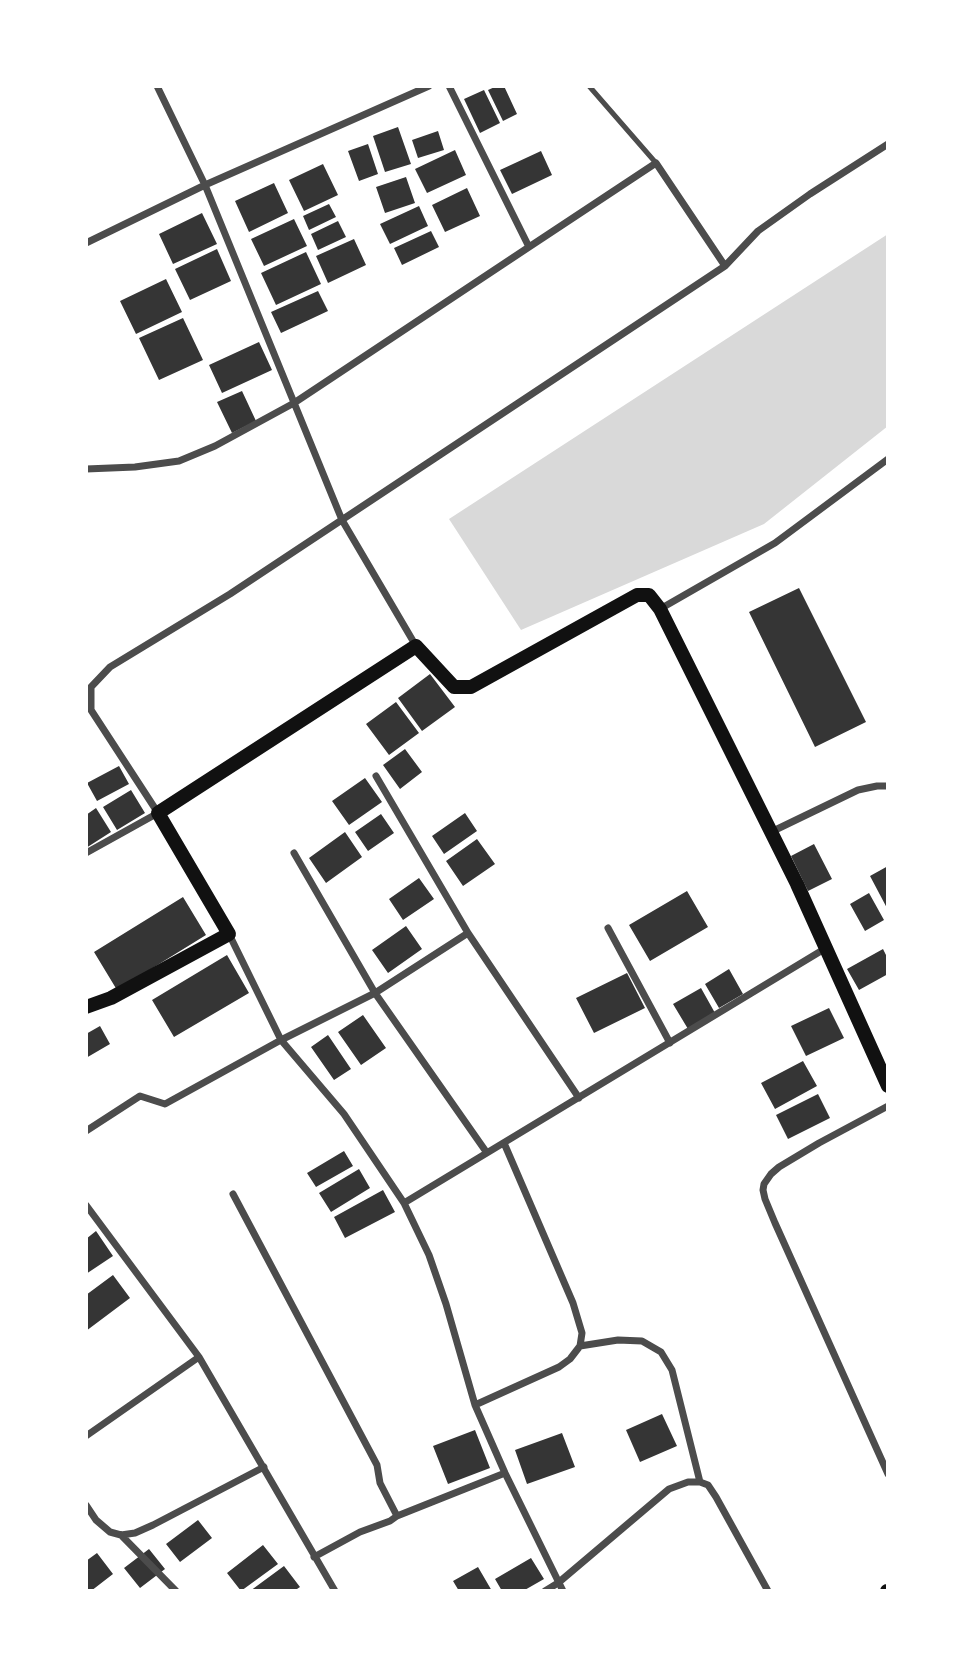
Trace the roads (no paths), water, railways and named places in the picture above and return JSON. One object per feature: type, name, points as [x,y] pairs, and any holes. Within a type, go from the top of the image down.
[{"type":"main road","points":[[86,1007],[111,998],[229,934],[158,813],[416,646],[454,687],[471,687],[637,595],[649,595],[660,609],[797,884],[888,1086]]},
{"type":"street","points":[[158,86],[205,185],[342,520],[416,646]]},
{"type":"street","points":[[86,243],[205,185],[429,86]]},
{"type":"street","points":[[449,86],[529,247]]},
{"type":"street","points":[[86,853],[158,813],[89,711],[91,687],[110,667],[230,594],[725,266],[758,231],[888,144]]},
{"type":"street","points":[[86,469],[135,467],[179,461],[215,446],[293,403],[656,163],[725,266]]},
{"type":"street","points":[[660,609],[775,543],[888,459]]},
{"type":"street","points":[[376,776],[468,933],[579,1098]]},
{"type":"street","points":[[771,832],[858,790],[888,786]]},
{"type":"street","points":[[294,853],[375,993],[487,1153]]},
{"type":"street","points":[[608,928],[670,1043]]},
{"type":"street","points":[[86,1131],[140,1096],[165,1104],[281,1040],[375,993],[468,933]]},
{"type":"street","points":[[229,934],[281,1040],[344,1114],[404,1203],[429,1255],[475,1405],[563,1591]]},
{"type":"street","points":[[404,1203],[826,948]]},
{"type":"street","points":[[888,1106],[779,1167],[764,1184],[765,1199],[775,1223],[888,1474]]},
{"type":"street","points":[[475,1405],[559,1367],[570,1359],[580,1346],[582,1333],[573,1303],[504,1143]]},
{"type":"street","points":[[233,1194],[377,1465],[380,1483],[397,1516]]},
{"type":"street","points":[[86,1205],[199,1357],[335,1591]]},
{"type":"street","points":[[580,1346],[618,1340],[642,1341],[661,1352],[672,1370],[700,1482]]},
{"type":"street","points":[[86,1436],[199,1357]]},
{"type":"street","points":[[86,1505],[96,1520],[110,1532],[121,1535],[135,1533],[264,1467]]},
{"type":"street","points":[[314,1556],[360,1532],[505,1473]]},
{"type":"street","points":[[545,1591],[669,1489],[688,1482],[700,1482],[708,1485],[716,1497],[768,1591]]},
{"type":"street","points":[[121,1535],[176,1591]]},
{"type":"lane","points":[[589,86],[656,163]]}]
